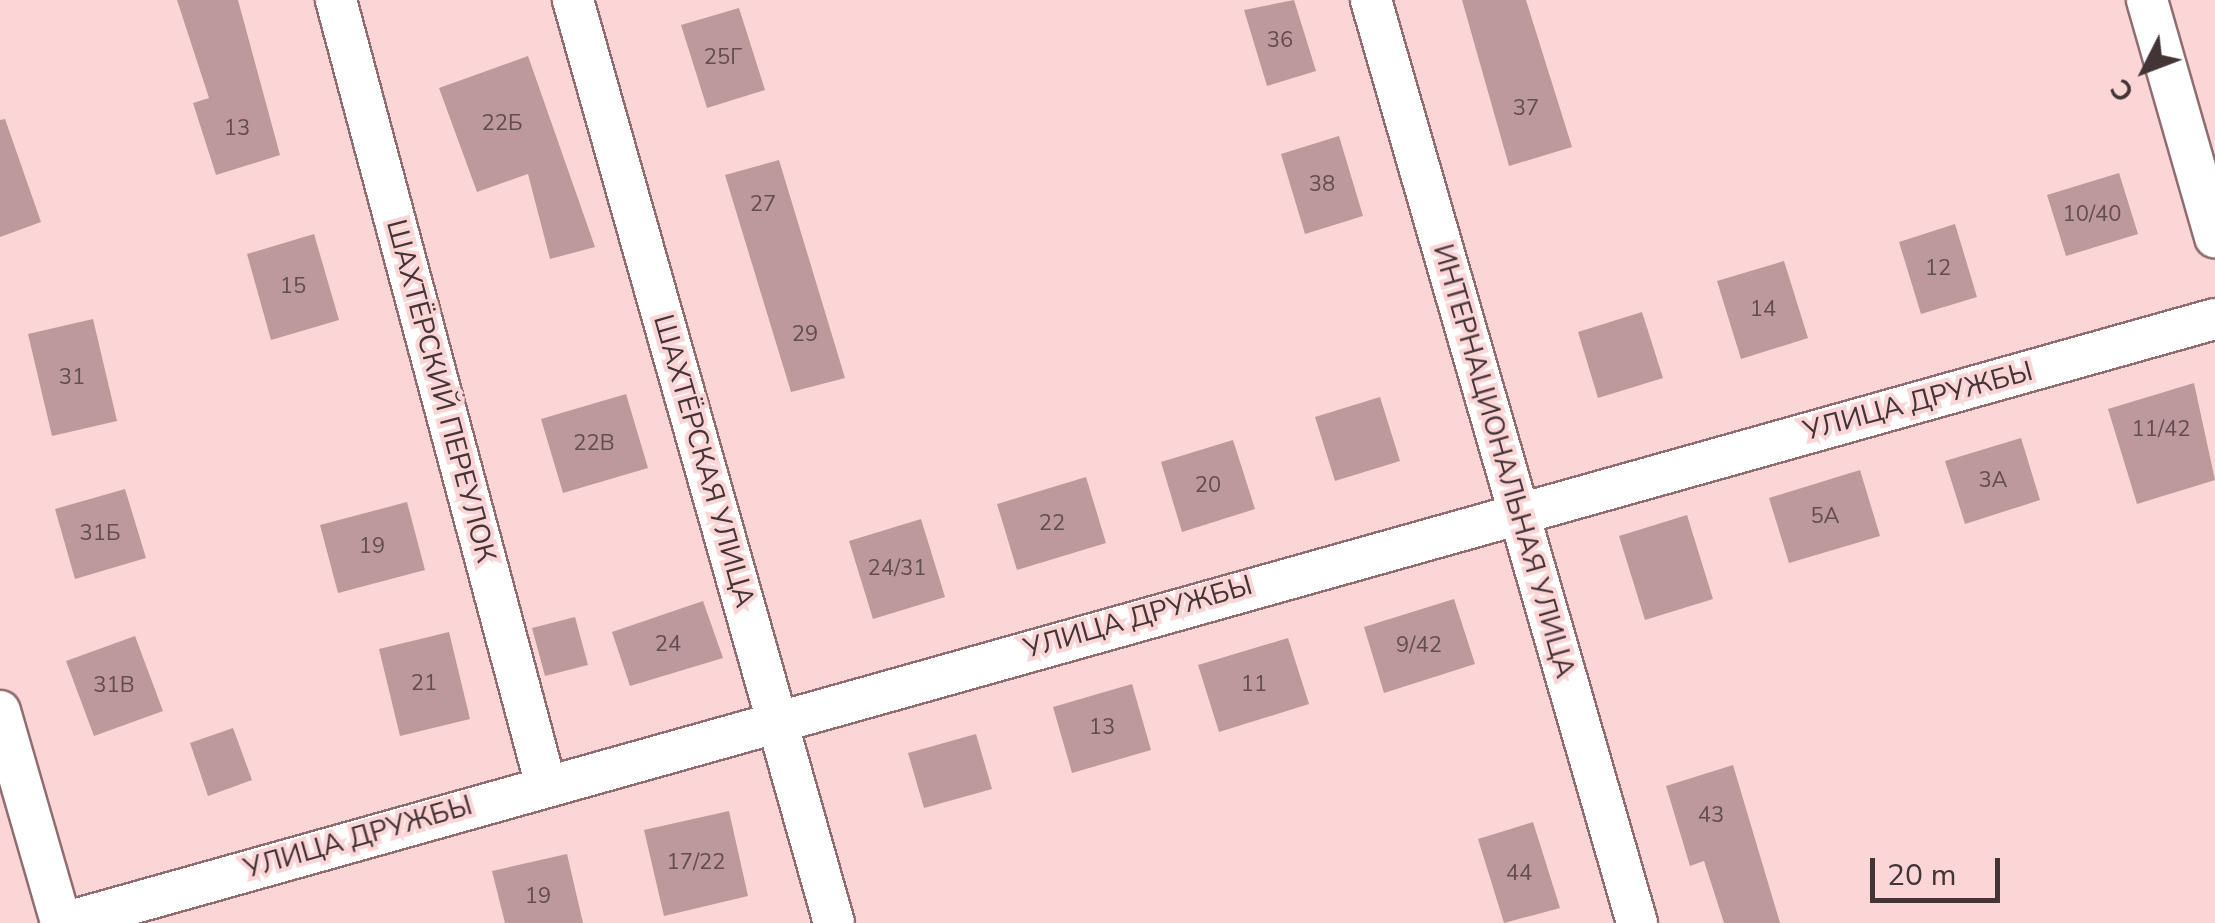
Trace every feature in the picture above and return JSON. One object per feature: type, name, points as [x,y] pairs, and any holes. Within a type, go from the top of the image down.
[{"type":"street","name":"ШАХТЁРСКИЙ ПЕРЕУЛОК","points":[[336,0],[546,782]]},
{"type":"street","name":"ШАХТЁРСКАЯ УЛИЦА","points":[[573,0],[834,923]]},
{"type":"street","name":"ИНТЕРНАЦИОНАЛЬНАЯ УЛИЦА","points":[[1370,0],[1637,923]]},
{"type":"street","points":[[2147,0],[2215,238]]},
{"type":"street","name":"УЛИЦА ДРУЖБЫ","points":[[62,923],[546,782],[2215,320]]},
{"type":"street","points":[[0,710],[62,923]]},
{"type":"building","points":[[177,0],[238,0],[280,155],[216,175],[193,103],[209,98]]},
{"type":"building","points":[[1294,0],[1316,71],[1267,86],[1244,10]]},
{"type":"building","points":[[1462,0],[1526,0],[1572,147],[1509,166]]},
{"type":"building","points":[[739,8],[765,90],[707,108],[681,25]]},
{"type":"building","points":[[528,56],[595,247],[550,259],[528,174],[477,192],[439,88]]},
{"type":"building","points":[[5,119],[41,222],[0,237],[0,120]]},
{"type":"building","points":[[1339,136],[1363,216],[1305,234],[1281,154]]},
{"type":"building","points":[[779,160],[845,378],[791,392],[725,175]]},
{"type":"building","points":[[2119,173],[2138,234],[2066,256],[2047,195]]},
{"type":"building","points":[[1955,224],[1977,297],[1921,314],[1899,242]]},
{"type":"building","points":[[314,234],[339,320],[271,340],[247,254]]},
{"type":"building","points":[[1784,261],[1808,338],[1741,359],[1717,281]]},
{"type":"building","points":[[1642,312],[1663,378],[1598,398],[1578,332]]},
{"type":"building","points":[[93,319],[117,421],[52,436],[28,334]]},
{"type":"building","points":[[2194,383],[2215,480],[2137,504],[2108,409]]},
{"type":"building","points":[[626,394],[648,468],[563,493],[541,419]]},
{"type":"building","points":[[1380,397],[1400,461],[1335,481],[1315,417]]},
{"type":"building","points":[[2021,438],[2040,500],[1965,524],[1945,461]]},
{"type":"building","points":[[1233,440],[1255,509],[1182,532],[1161,462]]},
{"type":"building","points":[[1860,470],[1880,536],[1789,563],[1769,498]]},
{"type":"building","points":[[1086,477],[1106,543],[1017,570],[997,504]]},
{"type":"building","points":[[125,489],[146,558],[75,579],[55,509]]},
{"type":"building","points":[[407,502],[425,570],[338,593],[320,525]]},
{"type":"building","points":[[1687,515],[1713,599],[1645,620],[1619,536]]},
{"type":"building","points":[[921,519],[945,597],[873,619],[849,541]]},
{"type":"building","points":[[1454,599],[1475,664],[1384,693],[1364,627]]},
{"type":"building","points":[[703,601],[723,658],[630,686],[612,632]]},
{"type":"building","points":[[575,617],[588,665],[545,676],[532,628]]},
{"type":"building","points":[[449,632],[470,719],[400,736],[379,649]]},
{"type":"building","points":[[135,636],[163,711],[94,736],[66,661]]},
{"type":"building","points":[[1288,638],[1309,704],[1219,732],[1198,665]]},
{"type":"building","points":[[1132,684],[1151,750],[1072,773],[1053,707]]},
{"type":"building","points":[[233,728],[252,780],[208,796],[190,743]]},
{"type":"building","points":[[976,734],[992,789],[924,808],[908,753]]},
{"type":"building","points":[[1733,765],[1780,923],[1724,923],[1704,861],[1690,866],[1666,786]]},
{"type":"building","points":[[729,811],[748,896],[664,916],[644,830]]},
{"type":"building","points":[[1533,822],[1560,908],[1504,923],[1478,839]]},
{"type":"building","points":[[567,854],[583,923],[505,923],[492,871]]}]
